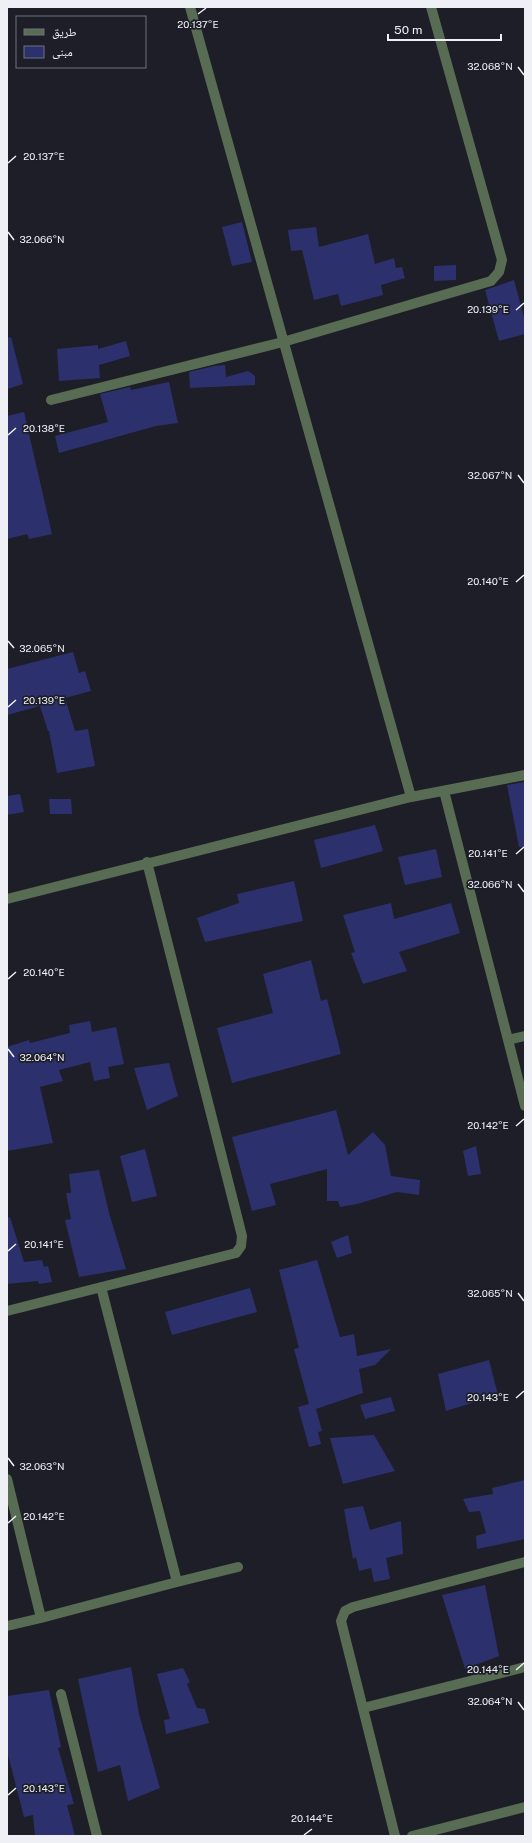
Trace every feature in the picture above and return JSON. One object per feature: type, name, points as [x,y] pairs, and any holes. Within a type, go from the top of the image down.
[{"type":"street","points":[[190,7],[411,797]]},
{"type":"street","points":[[51,400],[283,342],[491,281],[499,272],[502,260],[431,7]]},
{"type":"street","points":[[7,899],[147,862],[411,797],[525,775]]},
{"type":"street","points":[[444,791],[525,1106]]},
{"type":"street","points":[[7,1311],[236,1253],[241,1246],[242,1236],[147,862]]},
{"type":"street","points":[[508,1040],[525,1036]]},
{"type":"street","points":[[101,1287],[177,1582]]},
{"type":"street","points":[[7,1480],[41,1618]]},
{"type":"street","points":[[395,1836],[341,1621],[345,1611],[353,1607],[525,1562]]},
{"type":"street","points":[[7,1626],[177,1582],[238,1568]]},
{"type":"street","points":[[363,1708],[525,1666]]},
{"type":"street","points":[[61,1694],[97,1836]]},
{"type":"street","points":[[412,1836],[525,1807]]},
{"type":"building","points":[[242,222],[252,262],[232,266],[222,227]]},
{"type":"building","points":[[316,227],[319,247],[368,234],[375,264],[394,258],[396,268],[402,267],[405,278],[381,285],[383,295],[341,306],[338,294],[314,300],[302,250],[291,251],[288,230]]},
{"type":"building","points":[[456,265],[456,280],[434,281],[434,266]]},
{"type":"building","points":[[514,280],[525,321],[525,334],[499,341],[485,290]]},
{"type":"building","points":[[11,337],[23,384],[7,389],[7,338]]},
{"type":"building","points":[[126,341],[130,356],[99,365],[100,378],[59,381],[57,349],[98,345],[98,349]]},
{"type":"building","points":[[225,365],[226,377],[248,371],[255,376],[255,385],[190,388],[189,372]]},
{"type":"building","points":[[169,382],[178,423],[156,426],[59,453],[55,436],[108,422],[100,394],[130,387],[131,390]]},
{"type":"building","points":[[24,412],[52,534],[29,539],[27,534],[7,539],[7,416]]},
{"type":"building","points":[[73,652],[79,673],[85,671],[91,691],[65,698],[75,731],[88,729],[95,766],[57,773],[49,731],[40,706],[7,715],[7,669]]},
{"type":"building","points":[[525,782],[525,847],[519,847],[507,785]]},
{"type":"building","points":[[20,794],[24,812],[7,815],[7,796]]},
{"type":"building","points":[[49,799],[71,799],[72,814],[50,814]]},
{"type":"building","points":[[375,825],[383,851],[321,868],[314,840]]},
{"type":"building","points":[[436,849],[442,877],[405,885],[398,857]]},
{"type":"building","points":[[294,881],[303,921],[205,942],[197,918],[239,903],[237,894]]},
{"type":"building","points":[[391,903],[394,919],[451,903],[460,933],[399,952],[407,971],[363,984],[351,953],[355,952],[343,915]]},
{"type":"building","points":[[311,960],[321,1001],[327,999],[341,1054],[232,1083],[217,1028],[273,1013],[263,974]]},
{"type":"building","points":[[90,1021],[92,1032],[116,1027],[124,1064],[108,1067],[110,1078],[94,1081],[90,1062],[59,1070],[63,1081],[40,1087],[53,1143],[7,1151],[7,1047],[29,1040],[30,1043],[70,1033],[69,1025]]},
{"type":"building","points":[[169,1063],[178,1096],[147,1110],[134,1068]]},
{"type":"building","points":[[336,1110],[348,1155],[373,1132],[385,1145],[391,1176],[420,1180],[419,1195],[397,1192],[357,1204],[340,1207],[338,1201],[327,1201],[327,1169],[270,1184],[276,1205],[252,1211],[232,1137]]},
{"type":"building","points":[[476,1146],[481,1174],[468,1176],[463,1151]]},
{"type":"building","points":[[145,1149],[157,1196],[132,1202],[120,1156]]},
{"type":"building","points":[[99,1170],[109,1213],[126,1269],[79,1277],[65,1220],[71,1219],[66,1193],[71,1193],[69,1174]]},
{"type":"building","points":[[10,1217],[24,1262],[42,1260],[44,1267],[48,1266],[52,1282],[39,1284],[38,1281],[7,1284],[7,1218]]},
{"type":"building","points":[[348,1235],[352,1253],[337,1258],[331,1242]]},
{"type":"building","points":[[317,1260],[340,1337],[354,1334],[357,1356],[391,1349],[375,1365],[359,1369],[363,1393],[316,1409],[322,1431],[318,1432],[321,1444],[309,1447],[298,1407],[309,1404],[294,1349],[299,1348],[279,1270]]},
{"type":"building","points":[[250,1288],[257,1312],[172,1335],[165,1312]]},
{"type":"building","points":[[489,1360],[498,1395],[446,1411],[438,1374]]},
{"type":"building","points":[[391,1397],[395,1411],[365,1419],[360,1405]]},
{"type":"building","points":[[374,1435],[395,1471],[343,1484],[330,1438]]},
{"type":"building","points":[[525,1480],[525,1539],[477,1549],[476,1536],[486,1533],[480,1511],[469,1512],[463,1499],[493,1494],[492,1488]]},
{"type":"building","points":[[363,1506],[370,1530],[401,1521],[403,1554],[386,1558],[390,1579],[374,1582],[371,1568],[359,1571],[356,1557],[353,1559],[344,1509]]},
{"type":"building","points":[[485,1585],[499,1656],[465,1669],[442,1595]]},
{"type":"building","points":[[131,1667],[139,1714],[160,1788],[128,1801],[120,1765],[98,1772],[78,1679]]},
{"type":"building","points":[[183,1668],[190,1682],[187,1684],[197,1708],[205,1709],[209,1723],[166,1734],[164,1720],[170,1719],[157,1674]]},
{"type":"building","points":[[49,1690],[61,1747],[58,1748],[74,1804],[67,1805],[75,1836],[35,1836],[33,1815],[24,1817],[7,1751],[7,1696]]}]
